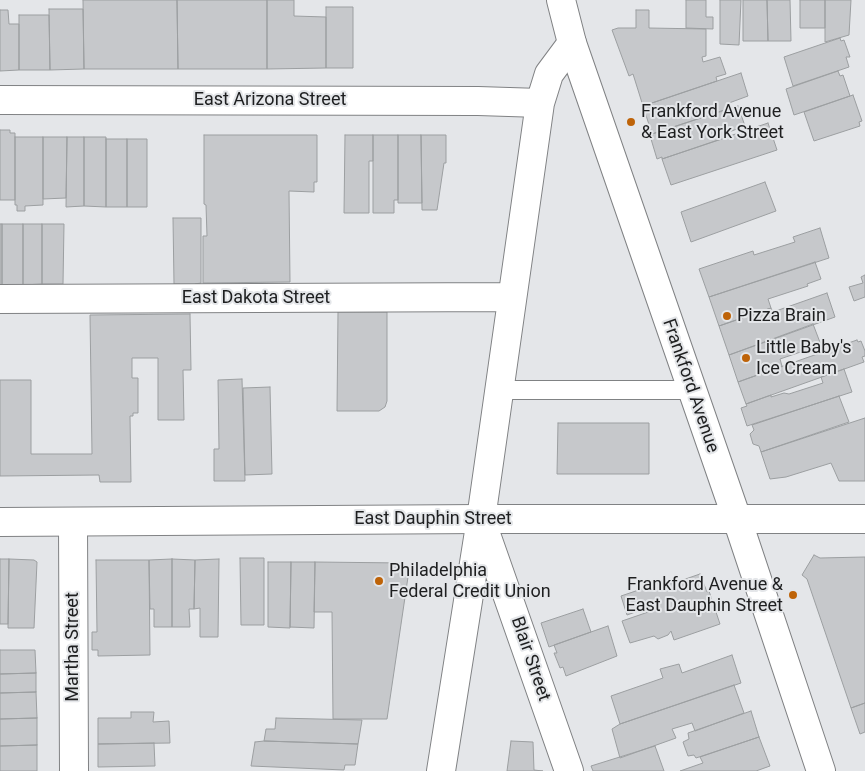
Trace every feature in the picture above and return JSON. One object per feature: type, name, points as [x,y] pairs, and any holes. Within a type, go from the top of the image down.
[{"type":"street","name":"Frankford Avenue","points":[[561,0],[572,43],[737,519],[821,771]]},
{"type":"street","points":[[441,771],[481,519],[540,103],[549,74],[572,43]]},
{"type":"street","name":"East Arizona Street","points":[[0,100],[478,101],[540,103]]},
{"type":"street","name":"East Dakota Street","points":[[0,299],[512,297]]},
{"type":"street","name":"Blair Street","points":[[481,519],[569,771]]},
{"type":"street","name":"East Dauphin Street","points":[[0,522],[865,519]]},
{"type":"street","name":"Martha Street","points":[[73,522],[74,771]]},
{"type":"lane","points":[[498,390],[692,390]]},
{"type":"building","points":[[83,0],[177,0],[178,69],[84,69]]},
{"type":"building","points":[[177,0],[267,0],[267,69],[178,69]]},
{"type":"building","points":[[267,0],[294,0],[294,16],[326,17],[326,68],[267,69]]},
{"type":"building","points":[[686,0],[706,0],[706,17],[713,17],[713,29],[686,28]]},
{"type":"building","points":[[720,0],[741,0],[739,45],[720,44]]},
{"type":"building","points":[[743,0],[767,0],[768,41],[743,41]]},
{"type":"building","points":[[767,0],[790,0],[791,41],[768,41]]},
{"type":"building","points":[[800,0],[825,0],[825,28],[800,28]]},
{"type":"building","points":[[825,0],[851,0],[849,35],[825,42]]},
{"type":"building","points":[[326,7],[353,7],[353,68],[326,68]]},
{"type":"building","points":[[49,9],[83,9],[84,69],[50,70]]},
{"type":"building","points":[[0,10],[8,10],[9,24],[19,24],[19,70],[0,71]]},
{"type":"building","points":[[636,10],[649,10],[649,28],[706,29],[706,56],[702,57],[703,62],[720,57],[726,74],[716,77],[717,81],[643,106],[633,74],[629,76],[612,30],[636,28]]},
{"type":"building","points":[[19,15],[49,15],[50,70],[19,70]]},
{"type":"building","points":[[840,38],[841,41],[844,40],[850,57],[846,57],[849,67],[793,86],[784,57]]},
{"type":"building","points":[[838,71],[840,76],[843,75],[850,96],[794,115],[786,89]]},
{"type":"building","points":[[741,73],[748,96],[729,103],[730,108],[652,134],[643,106]]},
{"type":"building","points":[[853,95],[862,121],[859,122],[860,126],[814,141],[804,112]]},
{"type":"building","points":[[738,106],[745,126],[729,132],[731,136],[657,159],[651,139],[653,138],[652,134]]},
{"type":"building","points":[[768,123],[777,150],[671,185],[662,159]]},
{"type":"building","points":[[0,130],[10,130],[10,133],[15,133],[15,200],[0,200]]},
{"type":"building","points":[[204,135],[317,135],[317,182],[314,182],[314,192],[289,191],[290,282],[203,283],[203,236],[207,236],[206,205],[204,204]]},
{"type":"building","points":[[345,135],[373,135],[373,161],[369,161],[369,213],[344,213]]},
{"type":"building","points":[[373,135],[398,135],[398,200],[394,200],[394,213],[373,213]]},
{"type":"building","points":[[398,135],[421,135],[422,203],[398,203]]},
{"type":"building","points":[[421,135],[446,135],[446,163],[444,163],[437,210],[422,210]]},
{"type":"building","points":[[15,137],[43,137],[43,205],[25,206],[25,211],[17,211],[17,205],[15,205]]},
{"type":"building","points":[[43,137],[67,137],[66,198],[43,199]]},
{"type":"building","points":[[67,137],[84,137],[84,206],[66,207]]},
{"type":"building","points":[[84,137],[106,137],[106,207],[84,206]]},
{"type":"building","points":[[106,139],[127,139],[127,207],[106,207]]},
{"type":"building","points":[[127,139],[147,139],[147,207],[127,207]]},
{"type":"building","points":[[765,182],[776,211],[691,242],[681,212]]},
{"type":"building","points":[[173,218],[201,218],[201,283],[195,284],[195,287],[180,287],[180,284],[174,284]]},
{"type":"building","points":[[0,224],[2,224],[2,285],[0,285]]},
{"type":"building","points":[[2,224],[23,224],[23,285],[2,285]]},
{"type":"building","points":[[23,224],[42,224],[42,284],[23,285]]},
{"type":"building","points":[[42,224],[64,224],[63,284],[42,284]]},
{"type":"building","points":[[820,228],[829,258],[709,297],[699,269],[753,251],[754,255],[795,242],[793,237]]},
{"type":"building","points":[[815,262],[821,279],[807,284],[808,286],[768,299],[771,308],[719,326],[709,297]]},
{"type":"building","points":[[865,275],[865,297],[854,301],[849,287],[863,283],[861,277]]},
{"type":"building","points":[[827,293],[835,317],[729,355],[719,326],[771,308],[773,312]]},
{"type":"building","points":[[338,312],[387,312],[387,401],[385,407],[379,411],[337,411]]},
{"type":"building","points":[[190,314],[191,370],[183,370],[184,420],[158,420],[158,358],[132,358],[132,378],[138,378],[138,413],[133,413],[133,416],[130,416],[131,482],[100,482],[99,475],[0,476],[0,380],[31,380],[31,454],[92,454],[90,315]]},
{"type":"building","points":[[813,324],[821,345],[780,359],[782,366],[738,382],[729,355]]},
{"type":"building","points":[[857,340],[858,342],[861,341],[865,351],[865,356],[862,357],[864,362],[746,404],[738,382]]},
{"type":"building","points":[[844,369],[852,392],[747,426],[741,408],[747,406],[746,404],[771,395],[771,397],[784,393],[789,394],[823,383],[821,377]]},
{"type":"building","points":[[242,379],[245,481],[214,481],[214,449],[219,449],[218,380]]},
{"type":"building","points":[[270,387],[272,474],[245,475],[243,388]]},
{"type":"building","points":[[839,396],[849,422],[761,452],[759,446],[753,444],[750,434],[754,430],[752,425]]},
{"type":"building","points":[[865,418],[865,481],[839,481],[831,463],[786,477],[770,479],[761,452]]},
{"type":"building","points":[[558,423],[649,423],[649,474],[557,474]]},
{"type":"building","points":[[814,555],[820,558],[865,557],[865,703],[851,708],[807,579],[802,575]]},
{"type":"building","points":[[240,558],[264,558],[264,625],[241,625]]},
{"type":"building","points":[[0,559],[9,559],[8,624],[0,624]]},
{"type":"building","points":[[9,559],[34,560],[37,562],[34,628],[8,628]]},
{"type":"building","points":[[172,559],[195,560],[194,609],[189,609],[190,627],[172,627]]},
{"type":"building","points":[[172,559],[172,627],[154,627],[154,609],[150,609],[149,560]]},
{"type":"building","points":[[219,559],[218,637],[200,637],[200,608],[194,609],[195,560]]},
{"type":"building","points":[[96,560],[149,560],[150,655],[98,656],[98,650],[92,650],[92,632],[97,632]]},
{"type":"building","points":[[268,562],[291,562],[290,628],[268,627]]},
{"type":"building","points":[[291,562],[315,562],[314,628],[290,627]]},
{"type":"building","points":[[315,562],[403,563],[407,568],[408,577],[387,719],[333,719],[332,612],[314,612]]},
{"type":"building","points":[[700,574],[707,592],[709,591],[720,624],[674,640],[671,631],[668,635],[658,639],[654,636],[630,643],[622,621],[657,609],[655,605],[627,615],[621,596],[668,580],[671,584]]},
{"type":"building","points":[[583,609],[591,632],[549,647],[541,623]]},
{"type":"building","points":[[608,626],[617,656],[566,676],[563,667],[560,668],[554,653],[557,653],[554,645]]},
{"type":"building","points":[[0,650],[35,650],[36,673],[0,674]]},
{"type":"building","points":[[732,655],[741,683],[620,724],[611,696],[663,678],[660,669],[679,664],[682,673]]},
{"type":"building","points":[[36,673],[36,692],[0,693],[0,674]]},
{"type":"building","points":[[734,685],[744,713],[695,731],[692,723],[672,729],[676,738],[620,758],[612,729],[620,724]]},
{"type":"building","points":[[36,692],[37,718],[0,719],[0,693]]},
{"type":"building","points":[[865,703],[865,732],[860,734],[851,708]]},
{"type":"building","points":[[751,711],[759,737],[696,758],[694,755],[688,756],[683,742],[689,739],[688,733]]},
{"type":"building","points":[[131,712],[154,712],[153,722],[169,721],[170,743],[98,744],[98,718],[131,718]]},
{"type":"building","points":[[37,718],[37,745],[0,746],[0,719]]},
{"type":"building","points":[[276,718],[362,720],[358,744],[264,741],[266,729],[275,729]]},
{"type":"building","points":[[759,737],[770,766],[756,771],[680,771],[703,763],[700,757]]},
{"type":"building","points":[[511,741],[533,742],[534,770],[543,771],[507,771]]},
{"type":"building","points":[[255,742],[358,744],[355,765],[345,765],[344,770],[251,766]]},
{"type":"building","points":[[154,743],[155,766],[98,767],[98,744]]},
{"type":"building","points":[[37,745],[37,771],[0,771],[0,746]]},
{"type":"building","points":[[655,746],[664,771],[593,771],[591,766]]},
{"type":"place","name":"Frankford Avenue & East York Street","points":[[631,122]]},
{"type":"place","name":"Pizza Brain","points":[[727,316]]},
{"type":"place","name":"Little Baby's Ice Cream","points":[[746,358]]},
{"type":"place","name":"Philadelphia Federal Credit Union","points":[[379,581]]},
{"type":"place","name":"Frankford Avenue & East Dauphin Street","points":[[793,595]]}]
